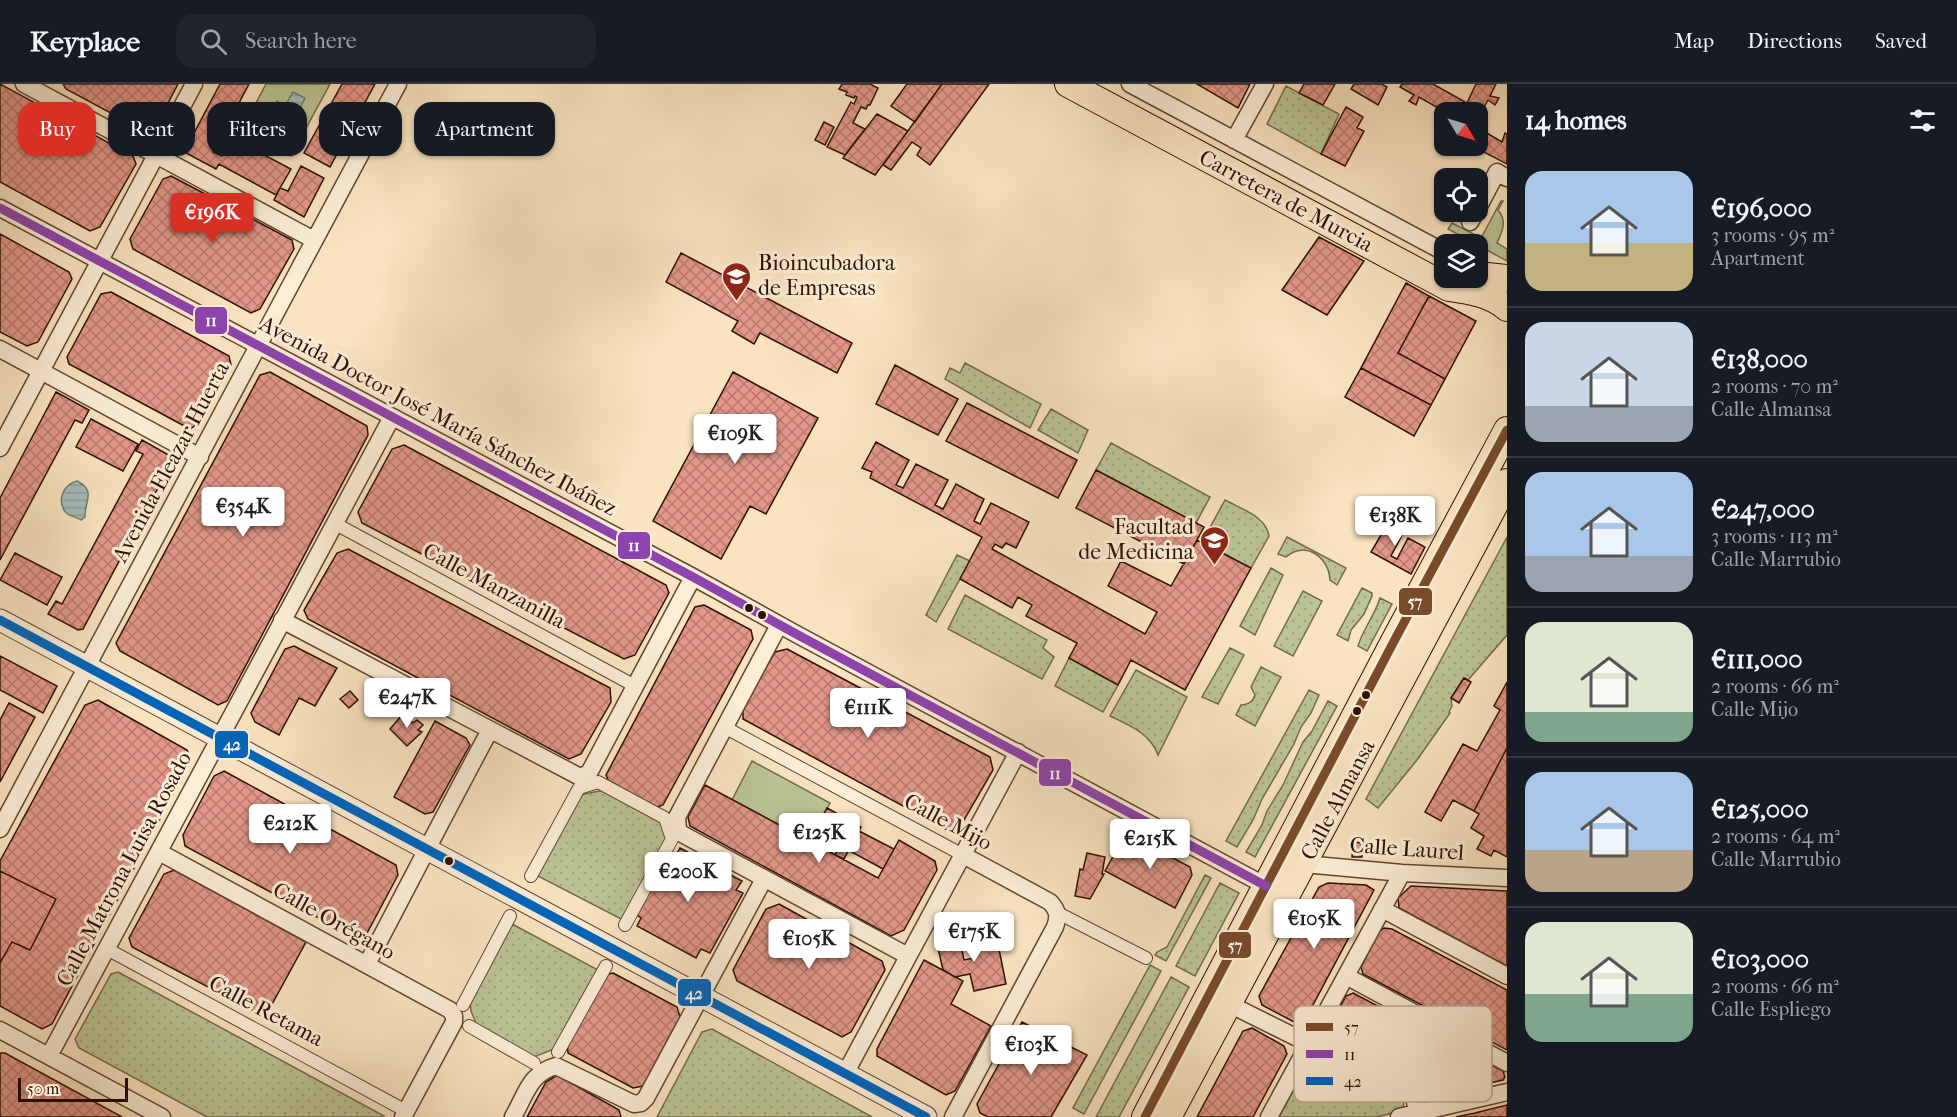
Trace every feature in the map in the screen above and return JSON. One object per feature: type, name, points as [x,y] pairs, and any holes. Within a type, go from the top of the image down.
[{"type":"main road","name":"Carretera de Murcia","points":[[1068,84],[1449,288],[1493,298],[1507,308]]},
{"type":"main road","name":"Carretera de Murcia","points":[[1100,84],[1434,263]]},
{"type":"main road","name":"Calle Almansa","points":[[1145,1117],[1507,430]]},
{"type":"main road","name":"Calle Almansa","points":[[1168,1117],[1507,482]]},
{"type":"street","points":[[184,102],[194,84]]},
{"type":"street","name":"Avenida Eleazar Huerta","points":[[0,829],[398,84]]},
{"type":"street","name":"Carretera de Murcia","points":[[1130,84],[1434,247]]},
{"type":"street","points":[[1234,140],[1265,84]]},
{"type":"street","points":[[34,86],[108,128]]},
{"type":"street","points":[[0,448],[155,156]]},
{"type":"street","points":[[158,156],[314,240]]},
{"type":"street","points":[[1488,188],[1497,172],[1507,178]]},
{"type":"street","name":"Avenida Doctor José María Sánchez Ibáñez","points":[[0,208],[693,577],[1266,886]]},
{"type":"street","points":[[0,349],[200,457]]},
{"type":"street","name":"Calle Matrona Luisa Rosado","points":[[49,1056],[392,417]]},
{"type":"street","name":"Calle Manzanilla","points":[[334,524],[634,686]]},
{"type":"street","points":[[531,876],[579,788],[587,780],[589,772],[693,577]]},
{"type":"street","points":[[0,620],[926,1117]]},
{"type":"street","points":[[282,620],[575,776],[598,782],[665,818],[674,831],[908,956]]},
{"type":"street","points":[[625,925],[672,839],[677,817],[779,625]]},
{"type":"street","name":"Calle Mijo","points":[[726,728],[1050,903],[1058,914],[1146,958]]},
{"type":"street","points":[[367,964],[490,730]]},
{"type":"street","points":[[845,1074],[1018,752]]},
{"type":"street","name":"Calle Orégano","points":[[159,852],[450,1010],[458,1011]]},
{"type":"street","name":"Calle Laurel","points":[[1304,864],[1402,873],[1507,878]]},
{"type":"street","points":[[1330,1006],[1402,873]]},
{"type":"street","points":[[557,1059],[634,1104],[640,1110],[764,879]]},
{"type":"street","points":[[1382,909],[1507,976]]},
{"type":"street","points":[[952,1117],[1055,927],[1058,914]]},
{"type":"street","points":[[405,1114],[510,916]]},
{"type":"street","name":"Calle Retama","points":[[107,949],[405,1114]]},
{"type":"street","points":[[513,1117],[535,1077],[557,1059],[606,966]]},
{"type":"street","points":[[1346,976],[1402,1006]]},
{"type":"street","points":[[1229,1004],[1294,1036]]},
{"type":"street","points":[[469,1026],[534,1063]]},
{"type":"street","points":[[0,1030],[162,1117]]},
{"type":"street","points":[[1492,1055],[1507,1063]]},
{"type":"street","points":[[1269,1117],[1294,1071]]},
{"type":"street","points":[[1492,1096],[1507,1092]]},
{"type":"street","points":[[1399,1117],[1418,1115],[1468,1102]]},
{"type":"green space","points":[[266,84],[330,84],[307,126],[307,102],[256,102]]},
{"type":"green space","points":[[1286,86],[1339,114],[1321,154],[1267,124]]},
{"type":"green space","points":[[1503,201],[1498,210],[1503,225],[1497,243],[1507,249],[1507,261],[1488,251],[1488,234],[1483,234]]},
{"type":"green space","points":[[1452,223],[1473,234],[1457,234],[1448,229]]},
{"type":"green space","points":[[965,363],[1041,404],[1030,428],[945,379],[950,368],[960,373]]},
{"type":"green space","points":[[1051,409],[1088,430],[1078,453],[1038,430]]},
{"type":"green space","points":[[1111,443],[1210,497],[1196,523],[1096,470]]},
{"type":"green space","points":[[1225,500],[1258,518],[1267,529],[1269,536],[1251,568],[1202,542]]},
{"type":"green space","points":[[1287,537],[1346,568],[1337,585],[1330,580],[1325,564],[1315,554],[1301,550],[1286,557],[1278,554]]},
{"type":"green space","points":[[1507,537],[1507,635],[1468,680],[1464,678],[1451,698],[1450,713],[1417,760],[1378,808],[1366,799]]},
{"type":"green space","points":[[957,555],[970,561],[936,622],[926,615]]},
{"type":"green space","points":[[1271,568],[1283,575],[1255,635],[1240,626]]},
{"type":"green space","points":[[1362,588],[1372,593],[1372,596],[1364,614],[1351,630],[1348,641],[1337,635]]},
{"type":"green space","points":[[1303,591],[1322,601],[1293,656],[1274,646]]},
{"type":"green space","points":[[965,595],[1047,640],[1043,648],[1054,657],[1042,679],[948,629]]},
{"type":"green space","points":[[1380,598],[1392,604],[1367,651],[1358,646]]},
{"type":"green space","points":[[1230,648],[1244,655],[1218,704],[1202,697]]},
{"type":"green space","points":[[1069,658],[1118,685],[1103,712],[1055,686]]},
{"type":"green space","points":[[1261,667],[1281,677],[1255,726],[1236,715],[1241,705],[1250,702],[1254,697],[1251,687]]},
{"type":"green space","points":[[1136,670],[1187,697],[1158,755],[1145,736],[1110,716]]},
{"type":"green space","points":[[1309,690],[1319,695],[1311,713],[1301,727],[1294,744],[1237,847],[1226,841]]},
{"type":"green space","points":[[1328,701],[1337,706],[1255,857],[1246,852],[1283,785],[1303,742],[1312,731]]},
{"type":"green space","points":[[752,761],[830,803],[809,841],[732,800]]},
{"type":"green space","points":[[604,790],[663,822],[667,844],[625,921],[536,875],[580,795]]},
{"type":"green space","points":[[1205,875],[1211,878],[1166,961],[1155,955],[1167,947]]},
{"type":"green space","points":[[1220,883],[1239,893],[1195,976],[1176,966]]},
{"type":"green space","points":[[512,924],[598,970],[559,1047],[534,1057],[477,1026],[471,1011],[470,1001]]},
{"type":"green space","points":[[1150,965],[1161,971],[1084,1114],[1073,1108]]},
{"type":"green space","points":[[118,972],[384,1117],[207,1117],[79,1048],[75,1039],[111,974]]},
{"type":"green space","points":[[1171,977],[1189,987],[1119,1117],[1096,1117]]},
{"type":"green space","points":[[712,1029],[872,1117],[657,1117],[702,1032]]},
{"type":"green space","points":[[1294,1084],[1294,1102],[1404,1102],[1403,1111],[1376,1117],[1275,1117]]},
{"type":"water","points":[[293,92],[305,98],[303,102],[287,102]]},
{"type":"water","points":[[77,481],[87,489],[88,493],[85,517],[81,520],[65,512],[61,501],[66,488]]},
{"type":"building","points":[[0,84],[33,102],[18,102],[18,156],[96,156],[96,136],[108,142],[108,156],[133,156],[136,164],[100,227],[90,231],[0,182]]},
{"type":"building","points":[[63,84],[178,84],[169,102],[108,102],[108,112],[96,105],[96,102],[90,102],[66,89]]},
{"type":"building","points":[[220,84],[249,84],[239,102],[210,102]]},
{"type":"building","points":[[342,84],[375,84],[365,102],[332,102]]},
{"type":"building","points":[[842,84],[870,84],[878,88],[870,105],[866,109],[861,107],[853,123],[865,129],[845,155],[827,147],[851,102],[854,104],[857,97],[846,95],[847,92],[839,89]]},
{"type":"building","points":[[907,84],[942,84],[915,122],[891,106]]},
{"type":"building","points":[[942,84],[989,84],[930,165],[917,155],[921,148],[912,142],[891,170],[883,165]]},
{"type":"building","points":[[1197,84],[1250,84],[1238,108]]},
{"type":"building","points":[[1304,84],[1335,84],[1323,105],[1299,93]]},
{"type":"building","points":[[1354,84],[1382,84],[1387,87],[1378,105],[1351,89]]},
{"type":"building","points":[[1402,84],[1433,84],[1465,102],[1434,102],[1434,106],[1419,97],[1416,105],[1409,101],[1414,95],[1400,87]]},
{"type":"building","points":[[1476,84],[1496,84],[1490,96],[1499,98],[1495,105],[1488,100],[1487,102],[1467,102]]},
{"type":"building","points":[[1346,107],[1363,117],[1357,128],[1364,131],[1345,166],[1321,154]]},
{"type":"building","points":[[207,109],[207,156],[266,156],[291,169],[276,195],[219,164],[216,169],[192,156],[195,156],[195,131]]},
{"type":"building","points":[[877,114],[908,131],[875,175],[843,158]]},
{"type":"building","points":[[824,122],[834,127],[825,145],[815,140]]},
{"type":"building","points":[[319,126],[319,156],[336,156],[330,167],[307,155],[307,148]]},
{"type":"building","points":[[1505,133],[1507,134],[1507,164],[1488,154],[1488,134],[1502,142]]},
{"type":"building","points":[[301,166],[324,178],[304,217],[274,200],[280,188],[288,191]]},
{"type":"building","points":[[171,176],[292,240],[294,249],[260,309],[251,313],[133,249],[130,239],[163,179]]},
{"type":"building","points":[[0,234],[69,272],[72,279],[38,342],[27,346],[0,332]]},
{"type":"building","points":[[1319,237],[1364,261],[1327,315],[1282,290]]},
{"type":"building","name":"Bioincubadora de Empresas","points":[[681,253],[852,343],[837,373],[760,333],[754,344],[732,331],[738,321],[666,282]]},
{"type":"building","points":[[1406,283],[1429,296],[1398,353],[1445,379],[1431,405],[1361,368]]},
{"type":"building","points":[[111,292],[229,356],[231,365],[197,424],[190,429],[69,364],[67,357],[101,294]]},
{"type":"building","points":[[1429,296],[1476,321],[1445,379],[1398,353]]},
{"type":"building","points":[[895,365],[958,399],[938,435],[876,404]]},
{"type":"building","points":[[1361,368],[1431,405],[1414,436],[1345,397]]},
{"type":"building","points":[[270,372],[367,426],[368,435],[227,701],[218,705],[120,651],[116,643],[260,375]]},
{"type":"building","points":[[733,372],[818,418],[766,514],[750,506],[721,559],[653,521]]},
{"type":"building","points":[[56,392],[89,410],[82,423],[75,420],[0,560],[0,498]]},
{"type":"building","points":[[967,403],[1077,460],[1058,498],[946,441]]},
{"type":"building","points":[[91,419],[138,444],[123,471],[76,447]]},
{"type":"building","points":[[142,440],[174,458],[83,629],[78,630],[48,614],[56,601],[62,604],[143,454],[136,451]]},
{"type":"building","name":"Facultad de Medicina","points":[[876,442],[909,460],[896,485],[903,488],[916,464],[948,480],[935,505],[943,509],[956,484],[984,499],[974,521],[980,524],[991,503],[1029,522],[1016,548],[1006,543],[1002,548],[995,544],[992,549],[1145,634],[1157,612],[1108,586],[1121,561],[1171,586],[1197,540],[1251,568],[1185,690],[1131,660],[1118,685],[1069,658],[1077,643],[1026,616],[1032,605],[1018,597],[1012,608],[960,579],[982,537],[870,478],[872,472],[862,468]]},
{"type":"building","points":[[404,445],[666,585],[669,593],[635,655],[624,659],[362,523],[358,512],[392,449]]},
{"type":"building","points":[[1096,470],[1204,527],[1184,564],[1076,508]]},
{"type":"building","points":[[1370,517],[1402,535],[1391,556],[1397,559],[1408,538],[1425,547],[1411,574],[1371,552],[1381,535],[1365,526]]},
{"type":"building","points":[[348,549],[610,688],[611,702],[581,754],[569,759],[308,619],[304,610],[337,553]]},
{"type":"building","points":[[15,553],[62,577],[47,605],[0,580]]},
{"type":"building","points":[[704,605],[751,630],[753,639],[663,805],[655,808],[609,782],[606,775],[695,607]]},
{"type":"building","points":[[294,646],[337,668],[315,706],[299,698],[279,735],[255,722],[251,713],[285,649]]},
{"type":"building","points":[[787,649],[990,757],[993,770],[960,827],[949,831],[743,719],[743,707],[775,652]]},
{"type":"building","points":[[0,656],[57,686],[43,713],[0,690]]},
{"type":"building","points":[[1464,678],[1471,682],[1459,703],[1451,698]]},
{"type":"building","points":[[1507,682],[1507,748],[1474,811],[1453,800],[1441,821],[1425,812],[1463,744],[1477,751],[1500,710],[1494,706]]},
{"type":"building","points":[[350,691],[358,700],[349,708],[340,699]]},
{"type":"building","points":[[98,700],[187,750],[191,760],[52,1024],[42,1029],[0,1006],[0,963],[12,942],[30,950],[56,899],[0,871],[0,861],[85,705]]},
{"type":"building","points":[[9,703],[35,717],[0,782],[0,720]]},
{"type":"building","points":[[404,713],[413,723],[417,720],[423,725],[418,730],[422,732],[407,746],[390,729]]},
{"type":"building","points":[[435,721],[466,738],[470,745],[433,812],[425,814],[394,797]]},
{"type":"building","points":[[1507,748],[1507,857],[1494,850],[1491,856],[1477,849],[1484,836],[1471,828],[1479,814],[1474,811]]},
{"type":"building","points":[[224,771],[396,865],[398,875],[366,935],[354,937],[185,846],[183,835],[214,776]]},
{"type":"building","points":[[705,785],[878,878],[899,840],[935,861],[937,870],[904,930],[891,936],[690,826],[688,817]]},
{"type":"building","points":[[827,808],[861,827],[844,859],[835,855],[842,842],[833,838],[837,831],[821,819]]},
{"type":"building","points":[[859,831],[894,849],[883,869],[848,850]]},
{"type":"building","points":[[1126,833],[1190,867],[1192,875],[1175,908],[1105,871]]},
{"type":"building","points":[[1353,842],[1363,843],[1362,857],[1352,857]]},
{"type":"building","points":[[680,848],[742,881],[736,890],[743,893],[710,953],[701,949],[696,958],[637,926],[641,918],[634,913],[666,854],[675,857]]},
{"type":"building","points":[[1087,853],[1105,857],[1102,874],[1104,874],[1090,899],[1075,896],[1080,869],[1083,870]]},
{"type":"building","points":[[174,870],[306,942],[265,1017],[132,947],[129,938],[164,874]]},
{"type":"building","points":[[0,871],[56,899],[30,950],[12,942],[0,963]]},
{"type":"building","points":[[1328,883],[1366,885],[1374,890],[1312,1006],[1294,1006],[1294,1022],[1262,1005],[1259,996],[1319,887]]},
{"type":"building","points":[[1411,886],[1507,891],[1507,966],[1399,908],[1398,898]]},
{"type":"building","points":[[779,904],[882,961],[885,970],[851,1032],[842,1037],[737,981],[733,970],[766,909]]},
{"type":"building","points":[[1384,928],[1392,929],[1507,990],[1507,1050],[1492,1042],[1492,1006],[1424,1006],[1363,974],[1361,967],[1379,932]]},
{"type":"building","points":[[959,936],[964,960],[975,958],[971,942],[988,938],[990,950],[999,949],[1006,984],[974,991],[970,974],[955,977],[943,970],[938,948],[947,946],[946,939]]},
{"type":"building","points":[[924,960],[963,981],[951,1004],[991,1026],[955,1091],[946,1095],[877,1056],[877,1049]]},
{"type":"building","points":[[613,973],[677,1007],[680,1017],[643,1086],[633,1088],[568,1053],[567,1043],[603,975]]},
{"type":"building","points":[[1353,993],[1378,1006],[1341,1006],[1346,996]]},
{"type":"building","points":[[1022,1022],[1087,1055],[1051,1117],[988,1117],[980,1113],[977,1104]]},
{"type":"building","points":[[1252,1028],[1284,1046],[1287,1054],[1253,1117],[1197,1117],[1243,1031]]},
{"type":"building","points":[[0,1053],[5,1053],[122,1117],[0,1117]]},
{"type":"building","points":[[1492,1065],[1503,1071],[1505,1077],[1503,1080],[1492,1082]]},
{"type":"building","points":[[557,1075],[619,1110],[621,1117],[527,1117],[546,1082]]},
{"type":"building","points":[[1507,1105],[1507,1117],[1456,1117],[1475,1113]]},
{"type":"transit line","name":"11","points":[[0,208],[693,577],[1266,886]]},
{"type":"transit line","name":"57","points":[[1145,1117],[1507,430]]},
{"type":"transit line","name":"42","points":[[0,620],[926,1117]]},
{"type":"place","name":"Bioincubadora de Empresas","points":[[737,302]]},
{"type":"place","name":"Facultad de Medicina","points":[[1215,566]]}]
